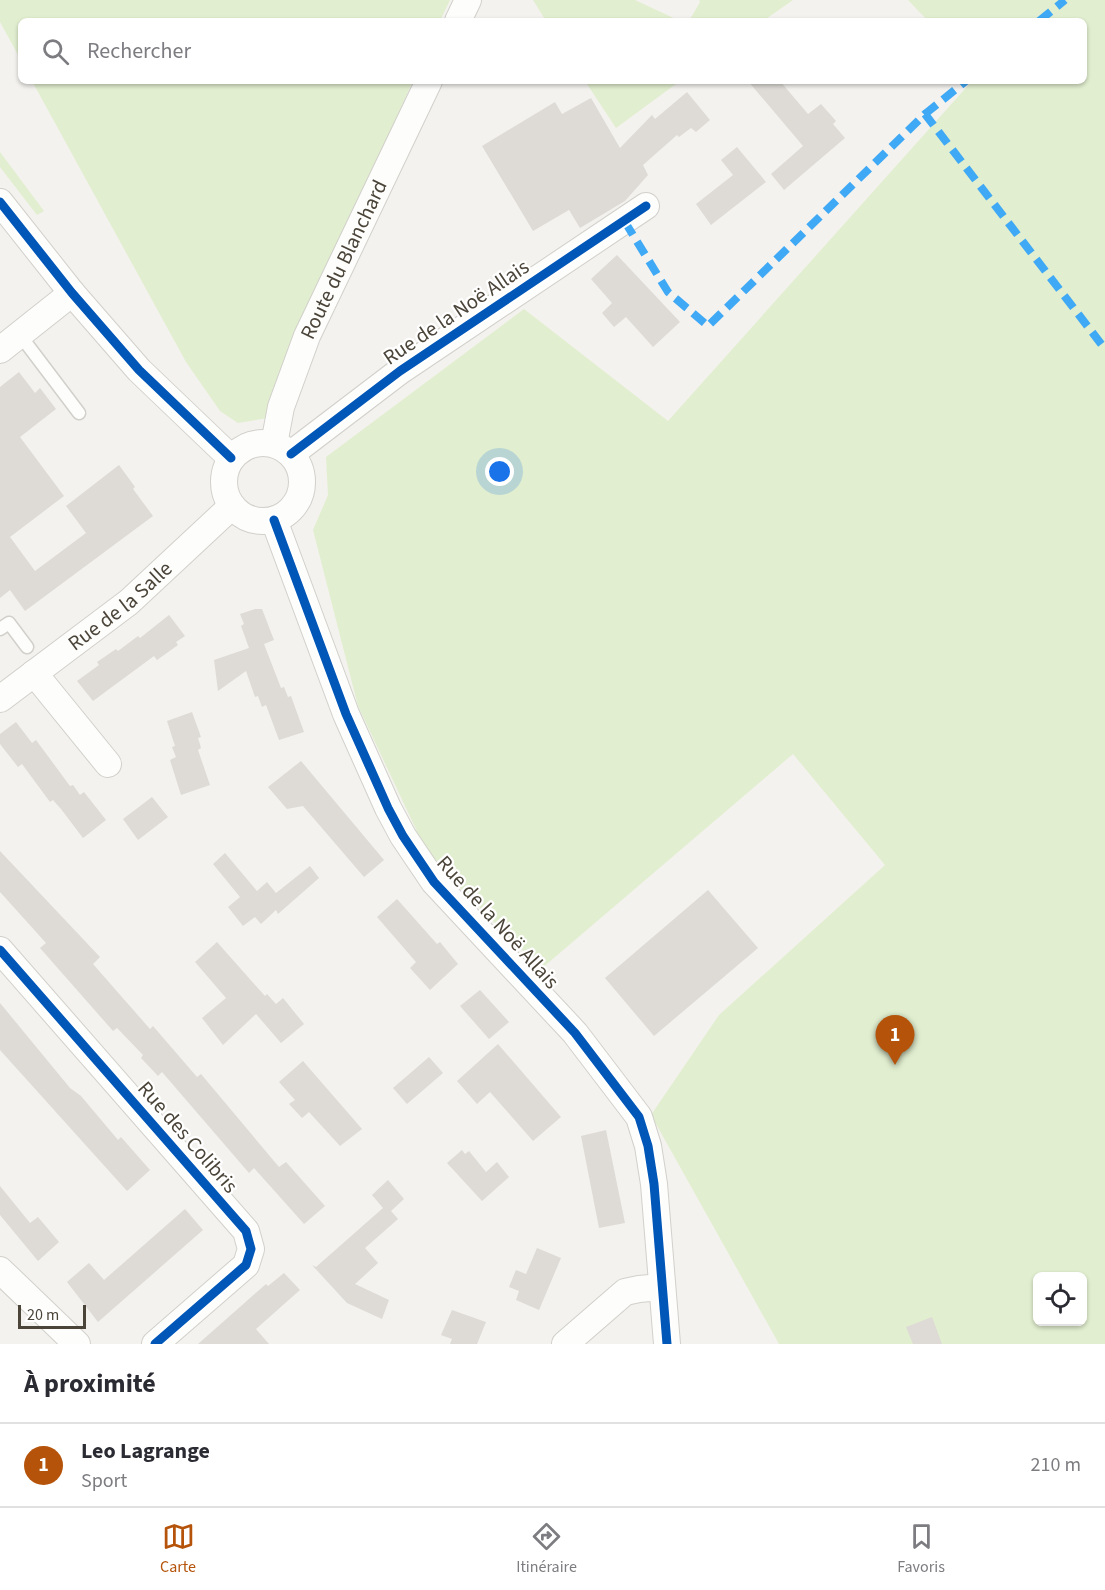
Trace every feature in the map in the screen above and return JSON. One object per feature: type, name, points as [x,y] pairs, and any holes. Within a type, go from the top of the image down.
[{"type":"street","points":[[459,18],[468,0]]},
{"type":"street","name":"Route du Blanchard","points":[[282,449],[281,408],[307,336],[428,84]]},
{"type":"street","points":[[0,202],[72,293],[139,370],[231,458]]},
{"type":"street","name":"Rue de la Noë Allais","points":[[282,449],[646,206]]},
{"type":"street","points":[[0,351],[72,293]]},
{"type":"street","points":[[259,442],[282,449],[298,465],[302,478],[301,492],[286,514],[274,520],[262,522],[250,520],[231,506],[225,495],[223,482],[225,470],[231,458],[239,450],[249,445],[259,442]]},
{"type":"street","name":"Rue de la Salle","points":[[0,699],[129,602],[231,506]]},
{"type":"street","name":"Rue de la Noë Allais","points":[[274,520],[346,714],[403,836],[435,882],[575,1033],[639,1117],[648,1146],[654,1184],[667,1344]]},
{"type":"street","points":[[34,673],[108,764]]},
{"type":"street","name":"Rue des Colibris","points":[[0,950],[246,1231],[251,1249],[246,1265],[155,1344]]},
{"type":"street","points":[[0,1270],[77,1344]]},
{"type":"street","points":[[565,1344],[625,1292],[639,1288],[662,1287]]},
{"type":"lane","points":[[20,335],[80,413]]},
{"type":"lane","points":[[0,629],[9,622],[27,647]]},
{"type":"green space","points":[[0,0],[450,0],[441,18],[18,18],[18,55],[0,22]]},
{"type":"green space","points":[[533,0],[635,0],[674,18],[544,18]]},
{"type":"green space","points":[[699,0],[793,0],[767,18],[691,18]]},
{"type":"green space","points":[[908,0],[1105,0],[1105,1344],[779,1344],[651,1115],[719,1015],[885,865],[793,754],[541,969],[429,857],[358,706],[313,530],[328,495],[326,457],[524,309],[668,421],[969,84],[1087,84],[1087,18],[925,18]]},
{"type":"green space","points":[[34,84],[412,84],[294,343],[268,418],[238,423],[220,411],[186,362]]},
{"type":"green space","points":[[587,84],[676,84],[616,128]]},
{"type":"green space","points":[[0,152],[44,211],[37,215],[0,167]]},
{"type":"building","points":[[751,84],[783,84],[808,114],[821,104],[836,121],[833,124],[845,138],[784,190],[771,174],[803,146]]},
{"type":"building","points":[[687,92],[710,120],[696,132],[691,128],[679,137],[677,135],[643,165],[648,175],[625,201],[580,228],[569,210],[533,231],[482,146],[555,102],[562,114],[591,98],[620,148],[652,115],[655,119]]},
{"type":"building","points":[[737,147],[766,182],[711,225],[696,204],[733,175],[721,160]]},
{"type":"building","points":[[617,255],[680,322],[653,347],[626,317],[614,327],[602,313],[612,303],[591,279]]},
{"type":"building","points":[[19,372],[35,393],[40,388],[56,409],[20,437],[64,496],[10,537],[35,571],[86,533],[66,506],[119,465],[153,516],[25,611],[10,590],[0,598],[0,387]]},
{"type":"building","points":[[262,609],[274,640],[264,644],[281,688],[284,687],[288,697],[291,696],[304,732],[279,740],[266,705],[262,707],[258,696],[255,697],[246,671],[218,691],[214,660],[249,648],[241,626],[244,624],[240,614]]},
{"type":"building","points":[[169,615],[185,636],[176,642],[178,645],[157,660],[154,656],[93,701],[77,681],[99,665],[97,662],[116,649],[118,651],[138,636],[140,638]]},
{"type":"building","points":[[192,712],[201,737],[198,738],[201,748],[198,750],[210,785],[181,795],[170,760],[176,757],[167,721]]},
{"type":"building","points":[[16,722],[32,743],[36,740],[70,786],[73,785],[80,795],[84,792],[106,820],[83,838],[53,800],[50,802],[22,764],[18,767],[0,744],[0,734]]},
{"type":"building","points":[[301,761],[384,860],[364,877],[303,806],[287,809],[268,787]]},
{"type":"building","points":[[152,797],[168,817],[138,840],[123,819]]},
{"type":"building","points":[[0,851],[100,957],[93,964],[150,1029],[153,1026],[197,1077],[201,1074],[279,1167],[286,1162],[325,1206],[304,1224],[254,1168],[249,1173],[162,1072],[158,1076],[141,1058],[143,1055],[117,1028],[113,1031],[40,948],[46,943],[0,892]]},
{"type":"building","points":[[225,853],[257,891],[267,882],[276,893],[310,866],[319,878],[278,914],[276,910],[261,924],[255,917],[243,926],[228,907],[240,897],[213,864]]},
{"type":"building","points":[[708,890],[758,948],[654,1036],[605,978]]},
{"type":"building","points":[[397,899],[437,944],[440,942],[458,964],[430,990],[410,968],[416,962],[377,917]]},
{"type":"building","points":[[217,942],[265,996],[267,994],[276,1004],[283,998],[304,1024],[281,1043],[256,1014],[223,1045],[202,1018],[226,998],[195,962]]},
{"type":"building","points":[[480,990],[509,1022],[489,1039],[460,1006]]},
{"type":"building","points":[[0,1003],[70,1088],[81,1096],[118,1140],[121,1137],[150,1170],[127,1191],[0,1050]]},
{"type":"building","points":[[498,1044],[561,1117],[533,1141],[490,1092],[477,1104],[457,1081]]},
{"type":"building","points":[[429,1057],[443,1073],[407,1104],[393,1088]]},
{"type":"building","points":[[303,1061],[362,1129],[340,1146],[309,1112],[302,1118],[289,1104],[295,1100],[279,1082]]},
{"type":"building","points":[[606,1130],[625,1223],[599,1228],[581,1136]]},
{"type":"building","points":[[462,1150],[465,1154],[469,1151],[486,1172],[497,1162],[509,1177],[482,1201],[447,1163]]},
{"type":"building","points":[[388,1180],[404,1199],[391,1211],[398,1219],[365,1248],[378,1263],[355,1284],[389,1300],[382,1319],[347,1303],[312,1265],[316,1267],[383,1208],[372,1195]]},
{"type":"building","points":[[0,1186],[30,1223],[38,1217],[59,1242],[38,1261],[0,1215]]},
{"type":"building","points":[[185,1209],[203,1230],[98,1322],[67,1282],[89,1263],[104,1280]]},
{"type":"building","points":[[537,1248],[561,1258],[539,1310],[516,1300],[519,1291],[509,1287],[516,1270],[526,1274]]},
{"type":"building","points":[[284,1273],[300,1290],[256,1329],[269,1344],[198,1344],[266,1284],[268,1286]]},
{"type":"building","points":[[452,1310],[486,1322],[477,1344],[450,1344],[452,1339],[441,1335]]},
{"type":"building","points":[[932,1317],[942,1344],[913,1344],[906,1327]]},
{"type":"marked path","points":[[1043,18],[1065,0]]},
{"type":"marked path","points":[[925,114],[962,84]]},
{"type":"marked path","points":[[625,222],[668,292],[708,326],[925,114],[1105,349]]},
{"type":"cycle path","points":[[0,202],[72,293],[139,370],[231,458]]},
{"type":"cycle path","points":[[291,454],[400,371],[646,206]]},
{"type":"cycle path","points":[[274,520],[346,714],[403,836],[434,882],[575,1033],[639,1117],[648,1146],[654,1184],[667,1344]]},
{"type":"cycle path","points":[[0,950],[246,1231],[251,1249],[246,1265],[155,1344]]},
{"type":"place","name":"Leo Lagrange","points":[[895,1065]]}]
